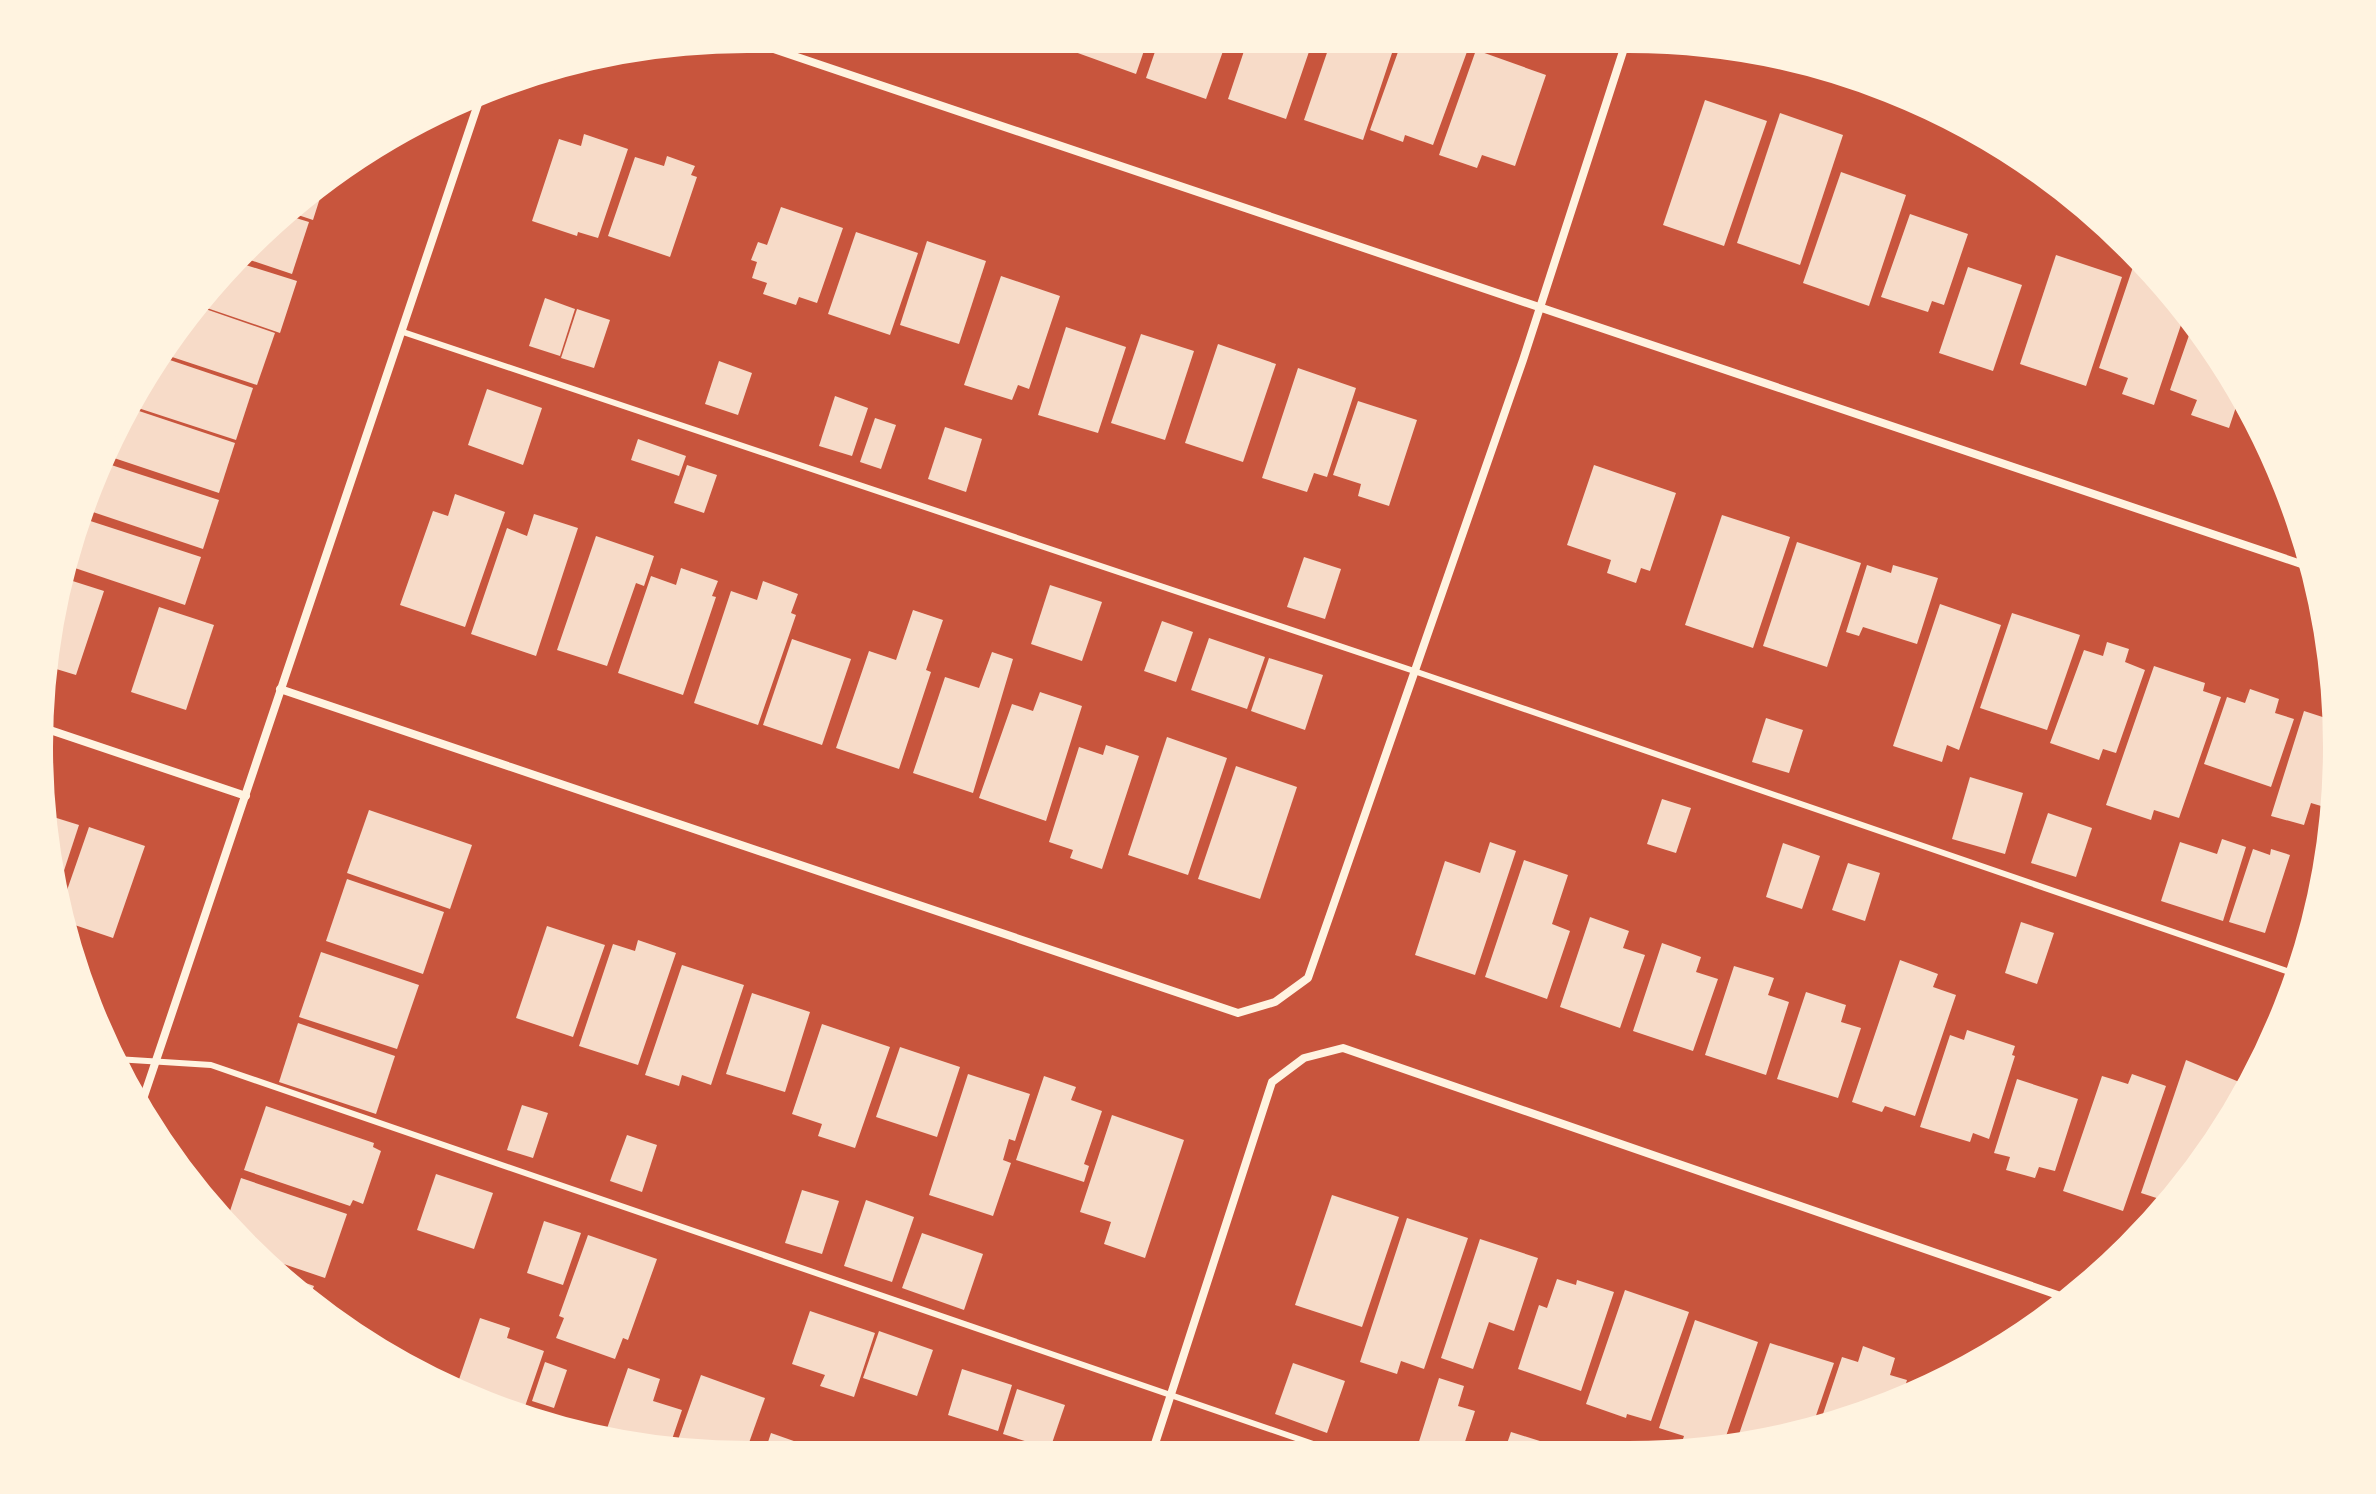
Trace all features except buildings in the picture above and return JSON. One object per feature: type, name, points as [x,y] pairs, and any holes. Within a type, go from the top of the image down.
[{"type":"street","points":[[771,48],[2304,565]]},
{"type":"street","points":[[280,689],[1238,1013],[1275,1002],[1308,978],[1417,672],[1624,48]]},
{"type":"street","points":[[143,1098],[479,102]]},
{"type":"street","points":[[48,729],[246,796]]},
{"type":"street","points":[[1154,1446],[1272,1082],[1304,1058],[1343,1048],[2062,1296]]},
{"type":"lane","points":[[403,332],[1417,672],[2291,972]]},
{"type":"lane","points":[[122,1059],[211,1065],[1319,1446]]}]
